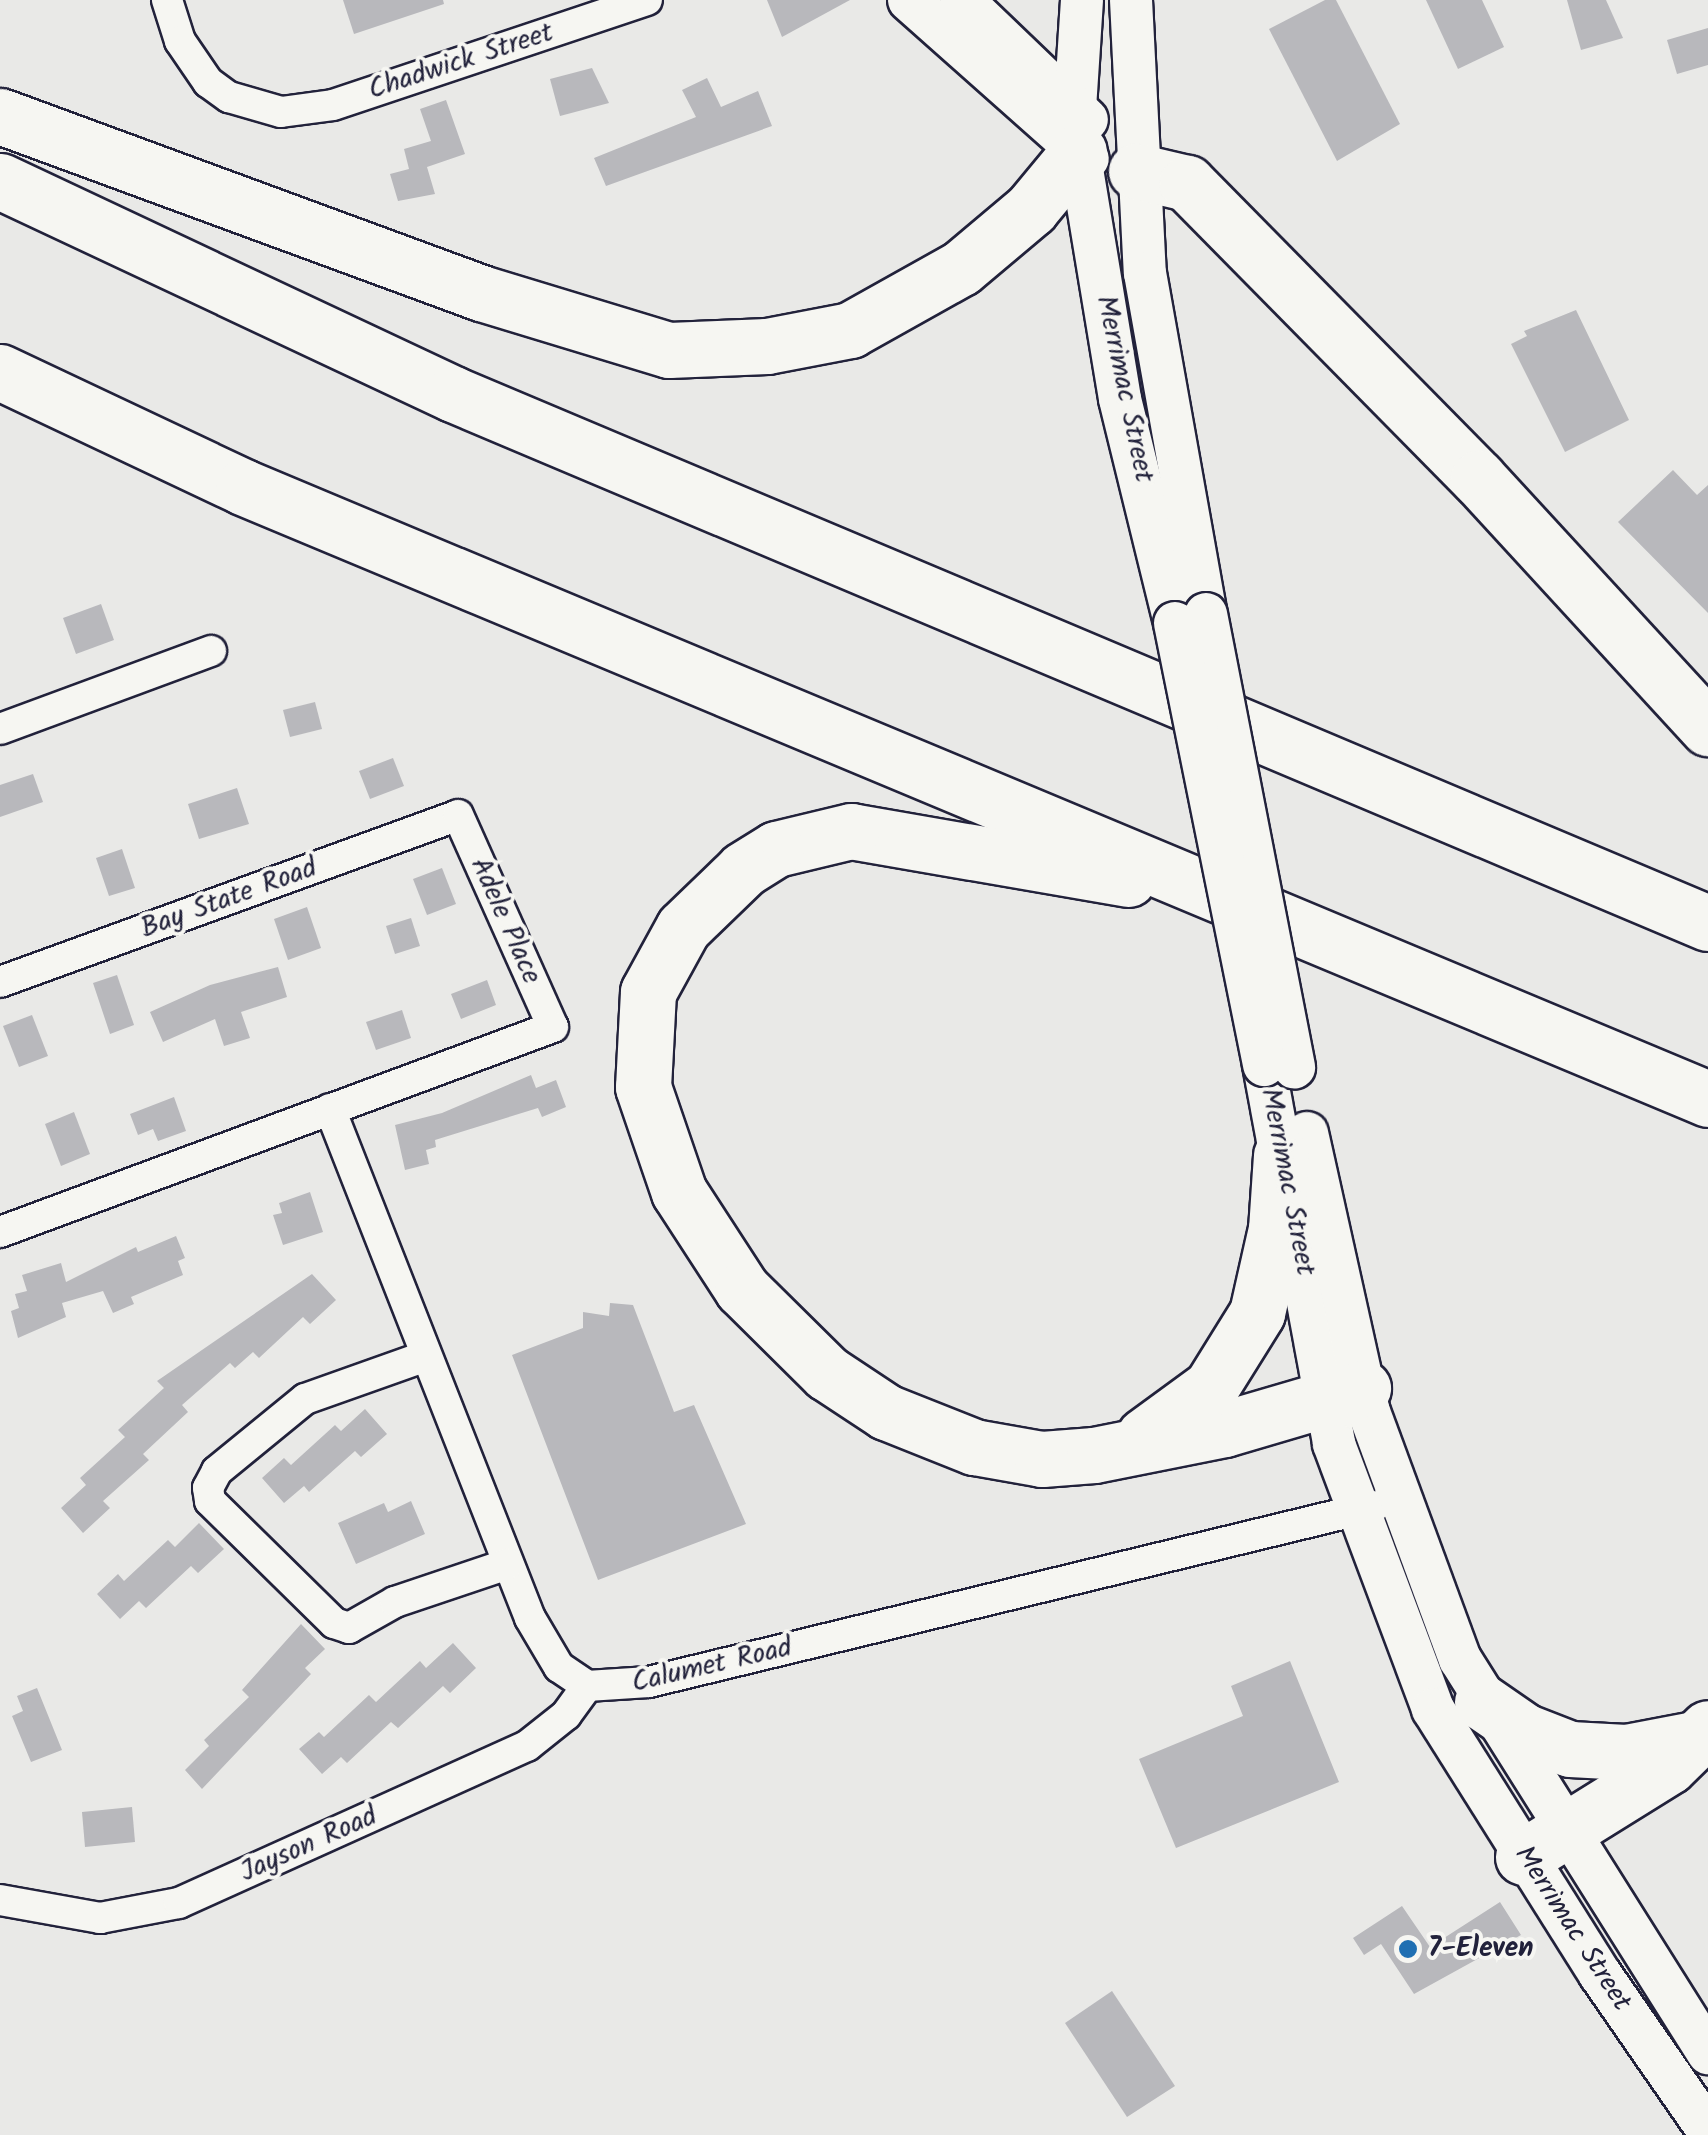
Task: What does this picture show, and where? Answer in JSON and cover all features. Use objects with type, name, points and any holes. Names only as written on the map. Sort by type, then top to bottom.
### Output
[{"type":"highway","points":[[0,116],[481,292],[669,350],[767,346],[850,330],[961,268],[1031,209],[1077,129]]},
{"type":"highway","points":[[0,180],[453,394],[1708,923]]},
{"type":"highway","points":[[1138,189],[1187,183],[1478,478],[1708,728]]},
{"type":"highway","points":[[0,372],[243,487],[1708,1099]]},
{"type":"highway","points":[[1208,892],[888,832],[819,835],[776,849],[713,896],[683,928],[648,992],[643,1087],[660,1149],[702,1235],[782,1333],[886,1412],[942,1438],[1042,1460],[1224,1429],[1343,1393]]},
{"type":"highway","points":[[1626,1067],[1708,1126]]},
{"type":"highway","points":[[1128,1445],[1188,1409],[1236,1355],[1258,1313],[1269,1267],[1282,1155]]},
{"type":"highway","points":[[1482,1702],[1524,1731],[1570,1749],[1626,1752],[1700,1734]]},
{"type":"highway","points":[[1544,1844],[1668,1766],[1700,1734]]},
{"type":"main road","points":[[909,0],[1077,129]]},
{"type":"main road","points":[[962,0],[1077,129],[1138,189]]},
{"type":"main road","name":"Merrimac Street","points":[[1082,0],[1077,129],[1120,399],[1190,618]]},
{"type":"main road","name":"Merrimac Street","points":[[1132,0],[1138,189],[1190,618],[1343,1393],[1356,1511],[1433,1708],[1708,2053]]},
{"type":"main road","name":"Merrimac Street","points":[[1279,1067],[1282,1155],[1343,1393],[1398,1500],[1544,1844],[1708,2130]]},
{"type":"street","name":"Chadwick Street","points":[[167,0],[191,62],[230,97],[282,112],[332,105],[646,0]]},
{"type":"street","points":[[0,729],[211,651]]},
{"type":"street","name":"Bay State Road","points":[[0,982],[458,815]]},
{"type":"street","name":"Adele Place","points":[[330,1110],[552,1027],[458,815]]},
{"type":"street","points":[[0,1232],[330,1110],[508,1564],[552,1657],[587,1686]]},
{"type":"street","points":[[426,1356],[304,1399],[216,1471],[208,1488],[210,1501],[309,1601],[348,1628],[395,1602],[508,1564]]},
{"type":"street","name":"Calumet Road","points":[[587,1686],[650,1682],[1398,1500]]},
{"type":"street","name":"Jayson Road","points":[[0,1900],[100,1918],[180,1902],[526,1746],[566,1715],[587,1686]]},
{"type":"building","points":[[343,0],[443,0],[444,4],[354,34]]},
{"type":"building","points":[[767,0],[850,0],[782,37]]},
{"type":"building","points":[[1325,0],[1336,0],[1400,124],[1337,161],[1269,29]]},
{"type":"building","points":[[1426,0],[1482,0],[1504,47],[1458,69]]},
{"type":"building","points":[[1567,0],[1606,0],[1623,38],[1581,50]]},
{"type":"building","points":[[1708,28],[1708,65],[1677,74],[1667,40]]},
{"type":"building","points":[[592,68],[609,103],[560,116],[550,79]]},
{"type":"building","points":[[707,78],[721,107],[758,91],[772,126],[606,186],[594,158],[696,117],[682,90]]},
{"type":"building","points":[[446,100],[465,154],[427,167],[435,194],[398,201],[390,174],[409,169],[404,149],[431,141],[420,109]]},
{"type":"building","points":[[1576,310],[1629,420],[1565,452],[1511,344],[1527,336],[1524,331]]},
{"type":"building","points":[[1673,470],[1697,495],[1708,485],[1708,613],[1618,522]]},
{"type":"building","points":[[101,604],[114,640],[76,654],[63,618]]},
{"type":"building","points":[[315,702],[322,729],[290,737],[283,710]]},
{"type":"building","points":[[393,758],[404,786],[370,799],[359,771]]},
{"type":"building","points":[[33,774],[43,802],[0,817],[0,785]]},
{"type":"building","points":[[237,788],[249,824],[199,839],[188,804]]},
{"type":"building","points":[[122,849],[135,888],[109,896],[96,858]]},
{"type":"building","points":[[442,868],[456,904],[427,915],[413,879]]},
{"type":"building","points":[[307,907],[321,948],[288,960],[274,919]]},
{"type":"building","points":[[411,918],[420,946],[395,954],[386,926]]},
{"type":"building","points":[[278,967],[287,997],[241,1012],[250,1038],[224,1046],[215,1019],[163,1042],[150,1012],[210,985]]},
{"type":"building","points":[[117,975],[134,1025],[110,1034],[93,983]]},
{"type":"building","points":[[487,980],[496,1005],[461,1019],[451,994]]},
{"type":"building","points":[[402,1010],[411,1038],[376,1050],[366,1022]]},
{"type":"building","points":[[32,1015],[48,1056],[19,1067],[3,1026]]},
{"type":"building","points":[[531,1075],[536,1088],[556,1080],[566,1107],[542,1117],[538,1108],[435,1140],[436,1147],[426,1150],[429,1164],[405,1170],[395,1125],[442,1113]]},
{"type":"building","points":[[174,1097],[186,1131],[158,1141],[153,1129],[138,1135],[130,1114]]},
{"type":"building","points":[[74,1112],[90,1154],[61,1166],[45,1124]]},
{"type":"building","points":[[310,1192],[323,1232],[283,1245],[273,1215],[282,1213],[279,1203]]},
{"type":"building","points":[[176,1236],[185,1258],[178,1261],[183,1275],[131,1297],[134,1304],[113,1313],[103,1291],[62,1303],[66,1317],[18,1338],[11,1311],[19,1308],[15,1294],[27,1291],[22,1275],[61,1263],[66,1282],[136,1247],[138,1252]]},
{"type":"building","points":[[312,1274],[336,1300],[310,1324],[303,1317],[259,1358],[253,1352],[235,1368],[230,1363],[182,1405],[188,1412],[143,1454],[149,1460],[103,1501],[110,1508],[83,1533],[61,1508],[86,1485],[80,1478],[125,1437],[118,1430],[164,1388],[157,1381]]},
{"type":"building","points":[[610,1303],[633,1305],[674,1412],[694,1405],[746,1524],[598,1580],[512,1355],[583,1328],[583,1312],[609,1316]]},
{"type":"building","points":[[365,1409],[387,1434],[361,1457],[355,1451],[309,1492],[304,1486],[284,1503],[262,1478],[284,1458],[291,1465],[335,1425],[341,1431]]},
{"type":"building","points":[[411,1501],[425,1534],[356,1564],[338,1523],[384,1503],[388,1512]]},
{"type":"building","points":[[199,1523],[224,1549],[198,1573],[191,1566],[146,1608],[139,1601],[120,1619],[97,1594],[118,1574],[124,1581],[168,1540],[175,1547]]},
{"type":"building","points":[[301,1624],[325,1649],[305,1668],[311,1674],[202,1789],[185,1770],[209,1746],[204,1740],[249,1697],[242,1690]]},
{"type":"building","points":[[453,1643],[476,1668],[450,1693],[443,1686],[398,1728],[391,1722],[347,1763],[341,1757],[322,1774],[299,1749],[319,1732],[324,1737],[369,1695],[376,1702],[420,1661],[426,1668]]},
{"type":"building","points":[[1290,1661],[1339,1782],[1176,1848],[1139,1759],[1243,1716],[1231,1686]]},
{"type":"building","points":[[37,1688],[62,1750],[31,1762],[12,1716],[23,1711],[17,1696]]},
{"type":"building","points":[[132,1807],[135,1842],[85,1847],[82,1812]]},
{"type":"building","points":[[1500,1902],[1521,1935],[1414,1994],[1381,1944],[1364,1955],[1353,1938],[1402,1906],[1430,1947]]},
{"type":"building","points":[[1112,1991],[1175,2086],[1127,2117],[1065,2023]]},
{"type":"place","name":"7-Eleven","points":[[1408,1949]]}]
